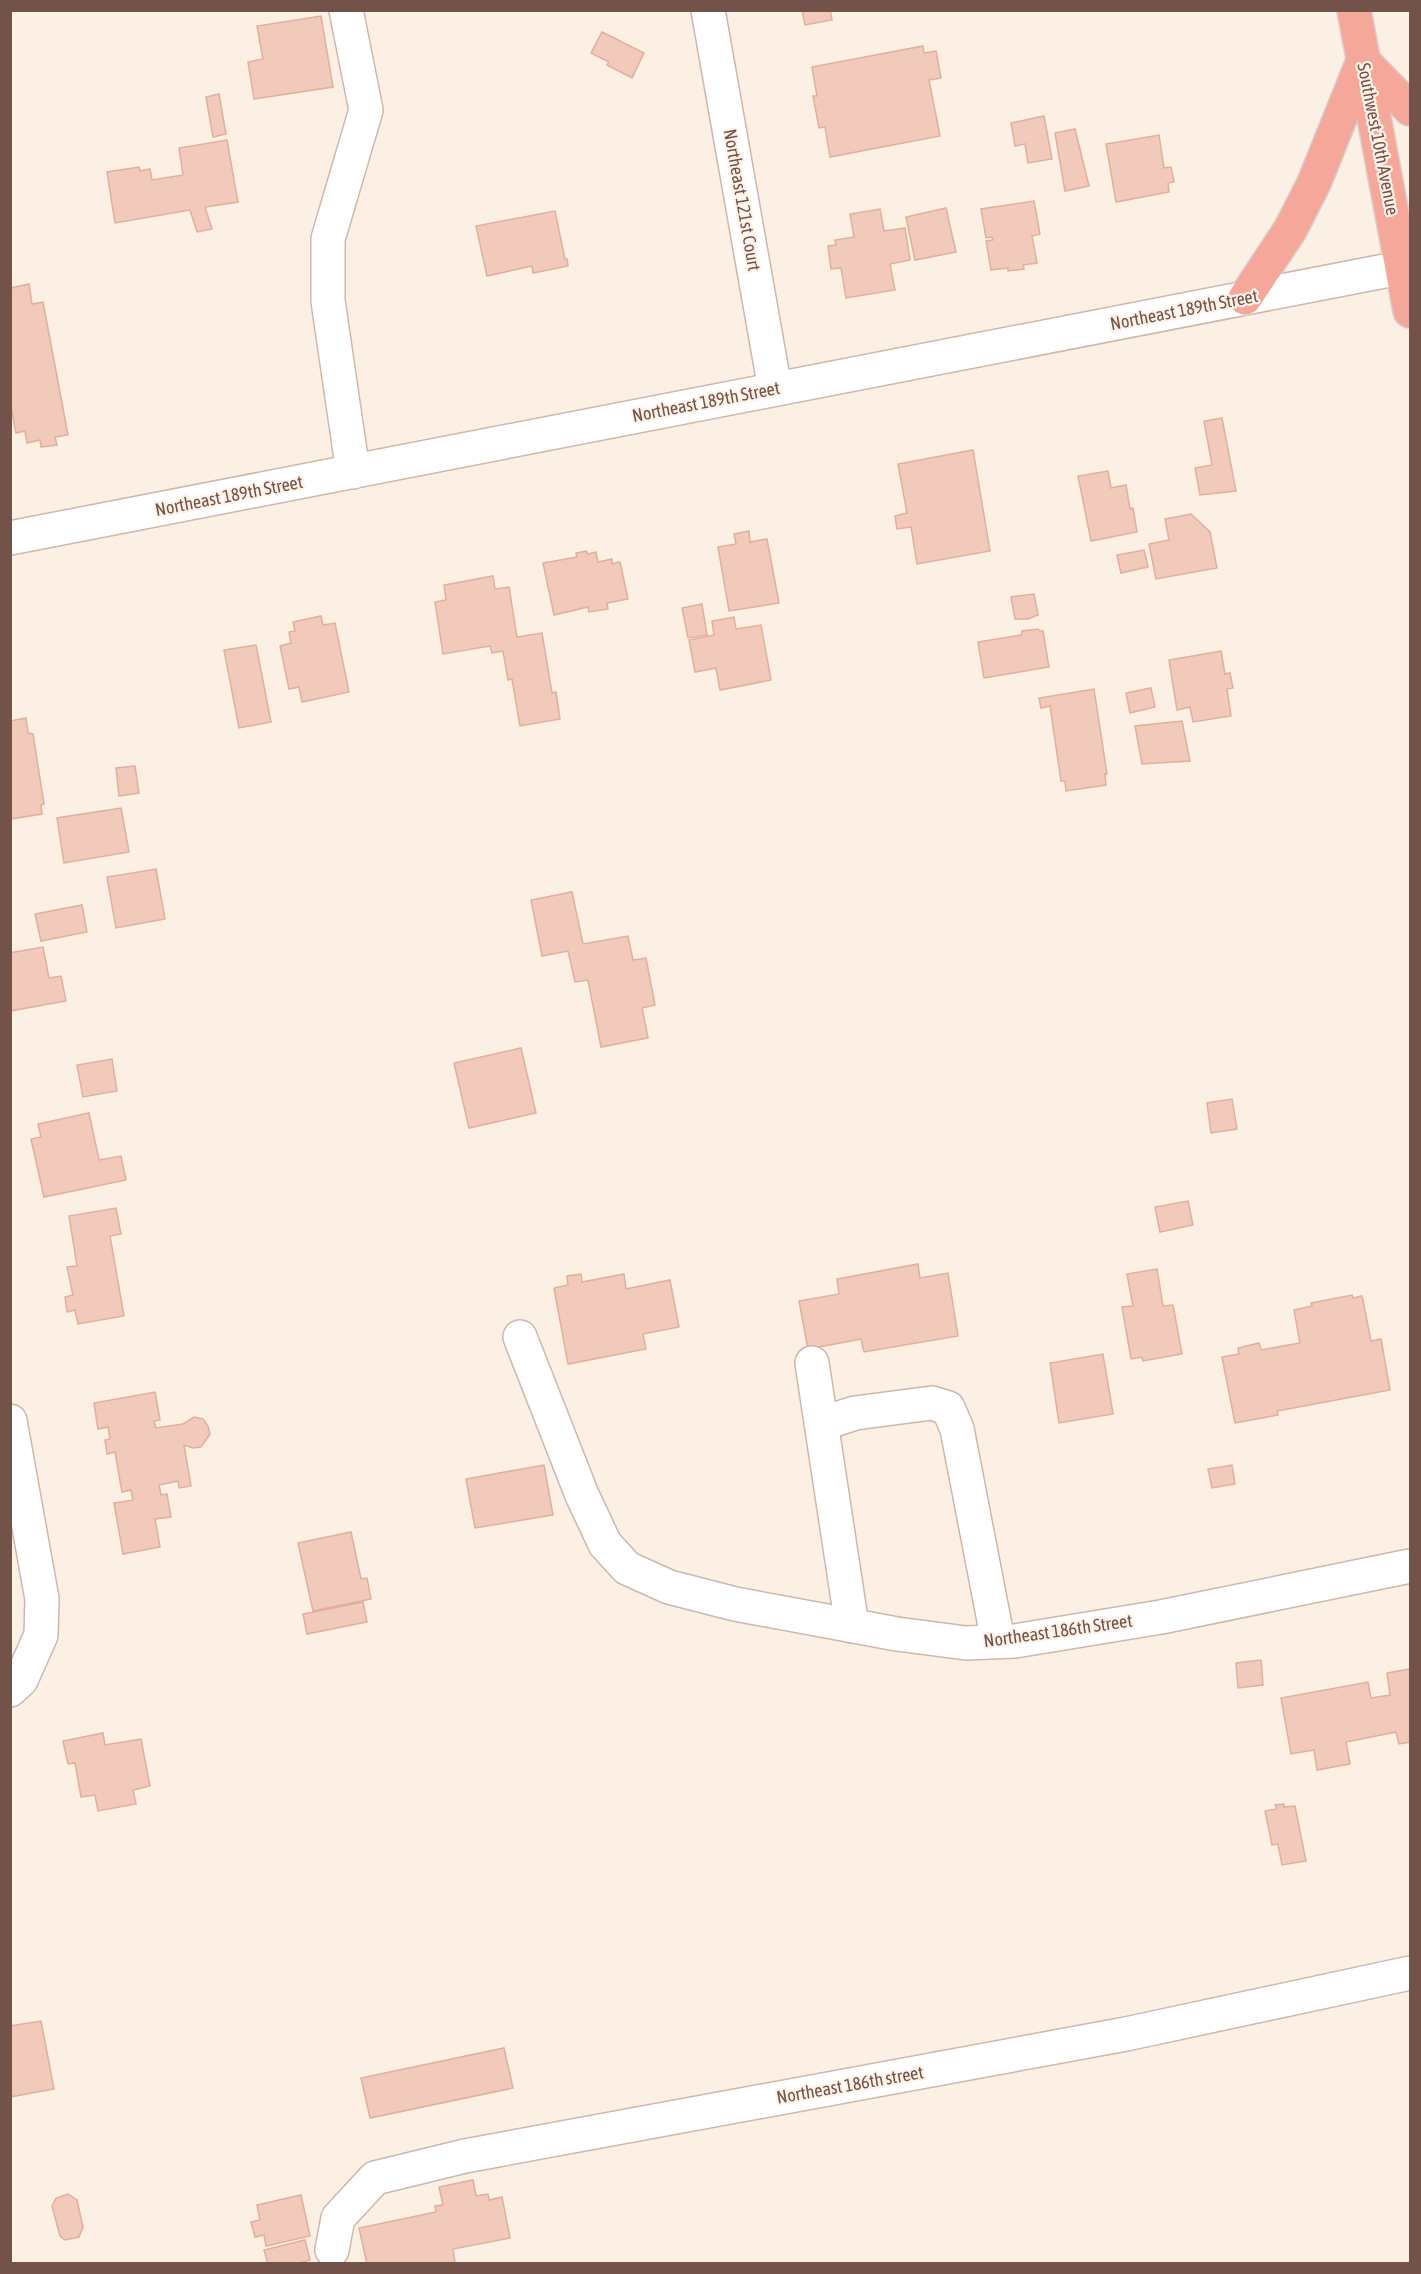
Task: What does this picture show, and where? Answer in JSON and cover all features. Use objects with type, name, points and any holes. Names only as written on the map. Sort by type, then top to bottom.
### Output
[{"type":"highway","name":"Southwest 10th Avenue","points":[[1354,10],[1406,267],[1410,311]]},
{"type":"highway","points":[[1245,298],[1290,230],[1314,183],[1363,61],[1410,109]]},
{"type":"street","points":[[346,10],[366,110],[328,239],[328,301],[353,472]]},
{"type":"street","name":"Northeast 121st Court","points":[[708,10],[775,389]]},
{"type":"street","name":"Northeast 189th Street","points":[[10,538],[1406,267]]},
{"type":"street","name":"Northeast 186th Street","points":[[520,1337],[582,1495],[605,1544],[627,1568],[669,1587],[735,1604],[897,1634],[966,1643],[1015,1641],[1161,1617],[1410,1566]]},
{"type":"street","points":[[812,1363],[852,1626]]},
{"type":"street","points":[[821,1424],[855,1413],[932,1403],[948,1408],[957,1429],[998,1641]]},
{"type":"street","points":[[10,1420],[42,1599],[41,1635],[32,1660],[21,1680],[10,1690]]},
{"type":"street","name":"Northeast 186th street","points":[[332,2250],[338,2218],[375,2178],[414,2167],[1126,2034],[1410,1973]]},
{"type":"building","points":[[802,10],[830,10],[832,20],[805,25]]},
{"type":"building","points":[[321,16],[333,87],[254,99],[248,62],[263,59],[257,26]]},
{"type":"building","points":[[602,32],[644,53],[632,78],[607,65],[609,62],[591,53]]},
{"type":"building","points":[[923,46],[924,53],[936,51],[941,78],[929,80],[940,136],[830,157],[825,127],[819,128],[813,96],[817,96],[812,67]]},
{"type":"building","points":[[219,94],[226,134],[213,137],[206,97]]},
{"type":"building","points":[[1044,116],[1052,159],[1028,163],[1025,144],[1015,146],[1011,123]]},
{"type":"building","points":[[1075,129],[1089,186],[1065,191],[1055,133]]},
{"type":"building","points":[[1159,135],[1164,168],[1171,167],[1174,182],[1168,183],[1169,192],[1116,202],[1106,144]]},
{"type":"building","points":[[227,140],[238,202],[205,207],[212,229],[197,232],[190,210],[115,223],[107,172],[139,167],[140,171],[150,169],[152,180],[183,175],[179,148]]},
{"type":"building","points":[[1034,201],[1040,234],[1032,236],[1037,263],[1023,265],[1024,269],[991,270],[986,241],[993,240],[992,237],[986,238],[981,209]]},
{"type":"building","points":[[946,208],[956,252],[915,260],[906,217]]},
{"type":"building","points":[[880,209],[884,231],[905,228],[910,260],[890,264],[895,290],[846,298],[841,268],[831,269],[828,246],[836,245],[835,240],[854,237],[850,214]]},
{"type":"building","points":[[555,211],[568,266],[533,273],[532,266],[487,276],[476,226]]},
{"type":"building","points":[[29,284],[32,304],[43,302],[68,435],[55,437],[57,445],[41,447],[40,440],[27,443],[25,431],[16,433],[10,402],[10,288]]},
{"type":"building","points":[[1222,418],[1236,491],[1200,495],[1195,468],[1212,465],[1204,421]]},
{"type":"building","points":[[973,450],[990,551],[917,564],[911,527],[897,529],[895,516],[907,513],[898,464]]},
{"type":"building","points":[[1108,471],[1111,488],[1126,485],[1137,532],[1091,541],[1078,476]]},
{"type":"building","points":[[1191,514],[1210,532],[1217,568],[1156,579],[1149,544],[1169,540],[1165,519]]},
{"type":"building","points":[[749,531],[750,542],[767,539],[779,603],[729,611],[718,547],[736,544],[734,534]]},
{"type":"building","points":[[1144,550],[1148,567],[1121,573],[1117,555]]},
{"type":"building","points":[[586,551],[588,554],[596,552],[598,562],[612,559],[612,564],[620,562],[628,599],[607,603],[608,609],[589,612],[588,607],[554,615],[543,563],[577,557],[576,553]]},
{"type":"building","points":[[493,576],[495,589],[509,587],[517,637],[542,633],[552,693],[556,692],[560,719],[520,726],[512,679],[508,680],[503,651],[492,653],[490,646],[443,654],[435,602],[446,600],[444,585]]},
{"type":"building","points":[[1034,594],[1038,615],[1028,619],[1015,619],[1011,597]]},
{"type":"building","points":[[702,604],[707,635],[688,638],[682,608]]},
{"type":"building","points":[[321,616],[323,625],[335,623],[349,692],[302,702],[299,687],[289,689],[280,646],[291,643],[289,632],[295,631],[293,622]]},
{"type":"building","points":[[734,617],[736,629],[761,625],[771,680],[720,690],[716,668],[695,672],[689,640],[714,635],[712,621]]},
{"type":"building","points":[[1038,629],[1043,631],[1049,667],[984,678],[978,642],[1021,635],[1022,631]]},
{"type":"building","points":[[256,645],[271,722],[239,728],[224,650]]},
{"type":"building","points":[[1221,651],[1225,674],[1230,673],[1233,688],[1227,689],[1231,716],[1193,722],[1190,707],[1177,710],[1169,660]]},
{"type":"building","points":[[1151,688],[1155,707],[1130,713],[1126,693]]},
{"type":"building","points":[[1094,689],[1107,774],[1105,774],[1106,785],[1066,791],[1065,781],[1061,781],[1050,706],[1041,708],[1039,698]]},
{"type":"building","points":[[26,718],[28,733],[33,734],[44,804],[41,805],[42,814],[10,819],[10,721]]},
{"type":"building","points":[[1182,721],[1190,761],[1142,764],[1135,726]]},
{"type":"building","points":[[135,766],[139,793],[119,796],[116,768]]},
{"type":"building","points":[[121,808],[129,852],[64,863],[57,818]]},
{"type":"building","points":[[156,869],[165,919],[116,928],[107,877]]},
{"type":"building","points":[[572,892],[583,944],[628,936],[633,960],[646,958],[655,1005],[642,1008],[648,1038],[601,1047],[588,980],[575,982],[568,951],[542,956],[531,900]]},
{"type":"building","points":[[82,905],[87,932],[41,941],[35,914]]},
{"type":"building","points":[[43,947],[49,978],[61,976],[66,1001],[10,1011],[10,953]]},
{"type":"building","points":[[521,1048],[536,1113],[469,1128],[454,1063]]},
{"type":"building","points":[[112,1059],[117,1091],[83,1097],[77,1065]]},
{"type":"building","points":[[1232,1099],[1237,1129],[1211,1133],[1207,1103]]},
{"type":"building","points":[[89,1113],[99,1160],[121,1156],[126,1180],[44,1197],[31,1139],[41,1137],[38,1124]]},
{"type":"building","points":[[1188,1201],[1193,1225],[1160,1232],[1155,1207]]},
{"type":"building","points":[[116,1208],[121,1234],[110,1236],[124,1316],[78,1324],[75,1310],[67,1312],[65,1297],[73,1295],[67,1267],[77,1266],[69,1216]]},
{"type":"building","points":[[918,1264],[920,1278],[948,1273],[958,1336],[864,1352],[861,1339],[808,1349],[799,1301],[839,1294],[837,1279]]},
{"type":"building","points":[[1157,1269],[1163,1306],[1173,1305],[1182,1354],[1143,1361],[1142,1357],[1131,1359],[1122,1307],[1133,1306],[1127,1274]]},
{"type":"building","points":[[581,1274],[582,1282],[624,1274],[626,1289],[670,1280],[679,1327],[643,1334],[646,1349],[568,1364],[554,1288],[568,1285],[567,1276]]},
{"type":"building","points":[[1352,1295],[1353,1298],[1362,1296],[1371,1341],[1381,1339],[1390,1390],[1277,1411],[1278,1415],[1235,1423],[1222,1357],[1239,1354],[1238,1348],[1259,1343],[1261,1350],[1300,1343],[1294,1310],[1312,1306],[1311,1303]]},
{"type":"building","points":[[1103,1354],[1113,1414],[1059,1423],[1050,1363]]},
{"type":"building","points":[[155,1392],[160,1420],[154,1421],[156,1428],[183,1424],[194,1417],[203,1419],[210,1434],[201,1447],[193,1448],[184,1445],[191,1486],[179,1488],[178,1481],[159,1485],[161,1495],[167,1494],[171,1517],[155,1519],[160,1547],[123,1554],[114,1503],[133,1500],[131,1490],[122,1492],[115,1452],[107,1454],[105,1440],[110,1439],[108,1427],[98,1429],[94,1403]]},
{"type":"building","points":[[544,1465],[553,1515],[475,1528],[466,1479]]},
{"type":"building","points":[[1232,1465],[1235,1484],[1212,1488],[1208,1469]]},
{"type":"building","points":[[351,1532],[361,1579],[367,1578],[371,1599],[313,1611],[298,1543]]},
{"type":"building","points":[[363,1602],[367,1622],[307,1634],[303,1614]]},
{"type":"building","points":[[1261,1660],[1263,1685],[1238,1688],[1236,1663]]},
{"type":"building","points":[[1410,1669],[1410,1742],[1399,1744],[1396,1732],[1346,1742],[1350,1764],[1317,1770],[1314,1750],[1291,1754],[1281,1698],[1368,1682],[1371,1698],[1390,1695],[1387,1673]]},
{"type":"building","points":[[103,1733],[105,1745],[141,1739],[150,1786],[133,1790],[136,1804],[98,1811],[95,1795],[81,1797],[75,1763],[68,1764],[63,1741]]},
{"type":"building","points":[[1284,1804],[1284,1807],[1295,1806],[1306,1861],[1282,1865],[1278,1844],[1272,1845],[1265,1811],[1277,1809],[1275,1805]]},
{"type":"building","points":[[41,2021],[54,2089],[10,2097],[10,2026]]},
{"type":"building","points":[[504,2048],[513,2088],[370,2118],[361,2078]]},
{"type":"building","points":[[473,2180],[476,2196],[488,2194],[489,2200],[502,2197],[510,2238],[453,2249],[455,2262],[447,2264],[367,2264],[359,2228],[436,2212],[435,2206],[443,2205],[439,2187]]},
{"type":"building","points":[[68,2194],[77,2200],[83,2227],[79,2237],[65,2240],[60,2236],[52,2206],[56,2198]]},
{"type":"building","points":[[301,2195],[310,2236],[266,2246],[264,2235],[255,2237],[251,2222],[260,2220],[257,2205]]},
{"type":"building","points":[[305,2240],[310,2260],[295,2264],[268,2264],[264,2250]]}]
